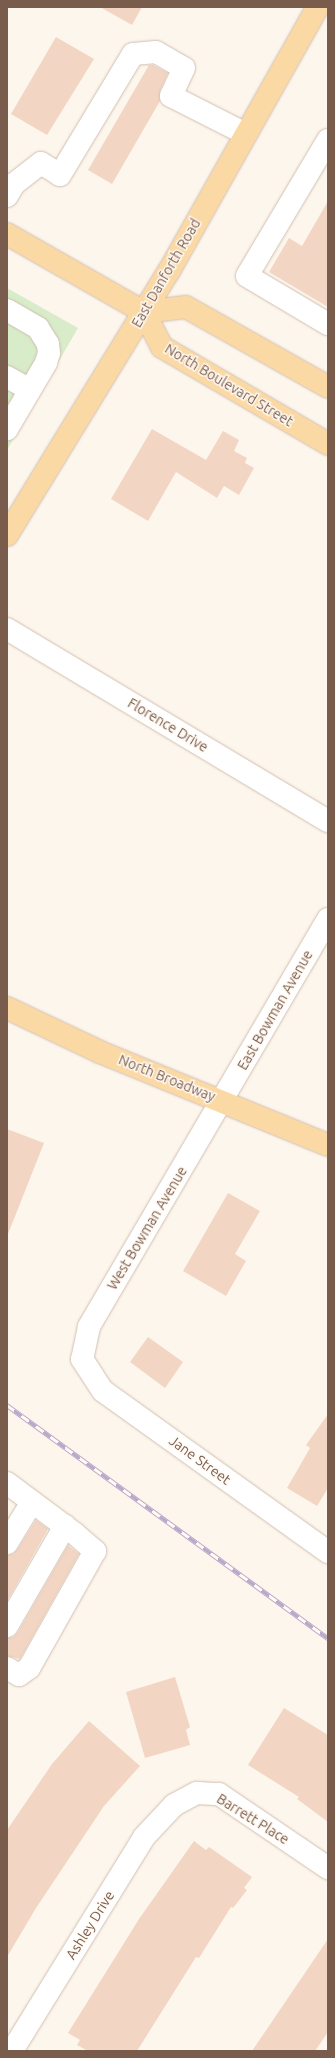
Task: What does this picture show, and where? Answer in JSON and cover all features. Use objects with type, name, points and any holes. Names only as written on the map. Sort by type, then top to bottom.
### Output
[{"type":"main road","name":"East Danforth Road","points":[[7,534],[144,312],[318,7]]},
{"type":"main road","points":[[7,234],[144,312],[186,307],[328,387]]},
{"type":"main road","name":"North Boulevard Street","points":[[144,312],[162,347],[328,444]]},
{"type":"main road","name":"North Broadway","points":[[7,1008],[100,1052],[222,1100],[328,1145]]},
{"type":"street","points":[[7,196],[14,184],[41,163],[60,175],[133,54],[156,52],[184,68],[171,96],[246,134]]},
{"type":"street","points":[[328,140],[247,276],[328,324]]},
{"type":"street","points":[[7,310],[38,328],[48,344],[46,363],[7,428]]},
{"type":"street","points":[[7,376],[30,390]]},
{"type":"street","name":"Florence Drive","points":[[7,629],[328,821]]},
{"type":"street","name":"East Bowman Avenue","points":[[222,1100],[328,919]]},
{"type":"street","name":"West Bowman Avenue","points":[[82,1359],[89,1328],[222,1100]]},
{"type":"street","name":"Jane Street","points":[[82,1359],[104,1391],[328,1552]]},
{"type":"street","points":[[7,1483],[65,1526],[95,1551],[29,1668],[19,1675],[7,1668]]},
{"type":"street","points":[[7,1543],[32,1502]]},
{"type":"street","points":[[7,1626],[65,1526]]},
{"type":"street","name":"Barrett Place","points":[[174,1805],[197,1793],[219,1794],[328,1868]]},
{"type":"street","name":"Ashley Drive","points":[[12,2051],[144,1837],[174,1805]]},
{"type":"green space","points":[[7,288],[78,328],[7,450]]},
{"type":"building","points":[[100,7],[142,7],[132,25]]},
{"type":"building","points":[[56,37],[94,59],[47,135],[11,114]]},
{"type":"building","points":[[149,65],[153,65],[168,73],[160,91],[160,101],[112,184],[88,170]]},
{"type":"building","points":[[328,201],[328,307],[269,272],[289,238],[302,246]]},
{"type":"building","points":[[152,429],[206,460],[223,431],[239,440],[234,451],[247,458],[245,463],[254,468],[239,495],[224,486],[217,498],[176,472],[148,521],[111,499]]},
{"type":"building","points":[[7,1129],[44,1143],[8,1234],[7,1234]]},
{"type":"building","points":[[228,1193],[260,1211],[235,1254],[246,1261],[226,1296],[183,1271]]},
{"type":"building","points":[[148,1337],[183,1362],[165,1388],[130,1362]]},
{"type":"building","points":[[328,1414],[328,1488],[317,1506],[287,1488],[310,1448],[306,1445]]},
{"type":"building","points":[[36,1520],[48,1529],[7,1601],[7,1555],[13,1554],[17,1550]]},
{"type":"building","points":[[68,1545],[79,1554],[20,1659],[7,1656],[7,1638],[13,1637],[18,1632]]},
{"type":"building","points":[[175,1677],[190,1727],[186,1730],[190,1745],[145,1758],[126,1692]]},
{"type":"building","points":[[284,1708],[328,1735],[328,1822],[297,1799],[299,1797],[248,1765]]},
{"type":"building","points":[[89,1721],[140,1766],[104,1806],[36,1908],[7,1957],[7,1830],[52,1764]]},
{"type":"building","points":[[194,1841],[206,1850],[209,1847],[252,1877],[244,1888],[247,1890],[233,1908],[231,1907],[199,1958],[196,1957],[137,2051],[88,2051],[77,2045],[80,2040],[68,2033],[139,1919]]},
{"type":"building","points":[[328,1939],[328,2032],[315,2051],[252,2051]]},
{"type":"railway","points":[[7,1405],[328,1638]]}]
